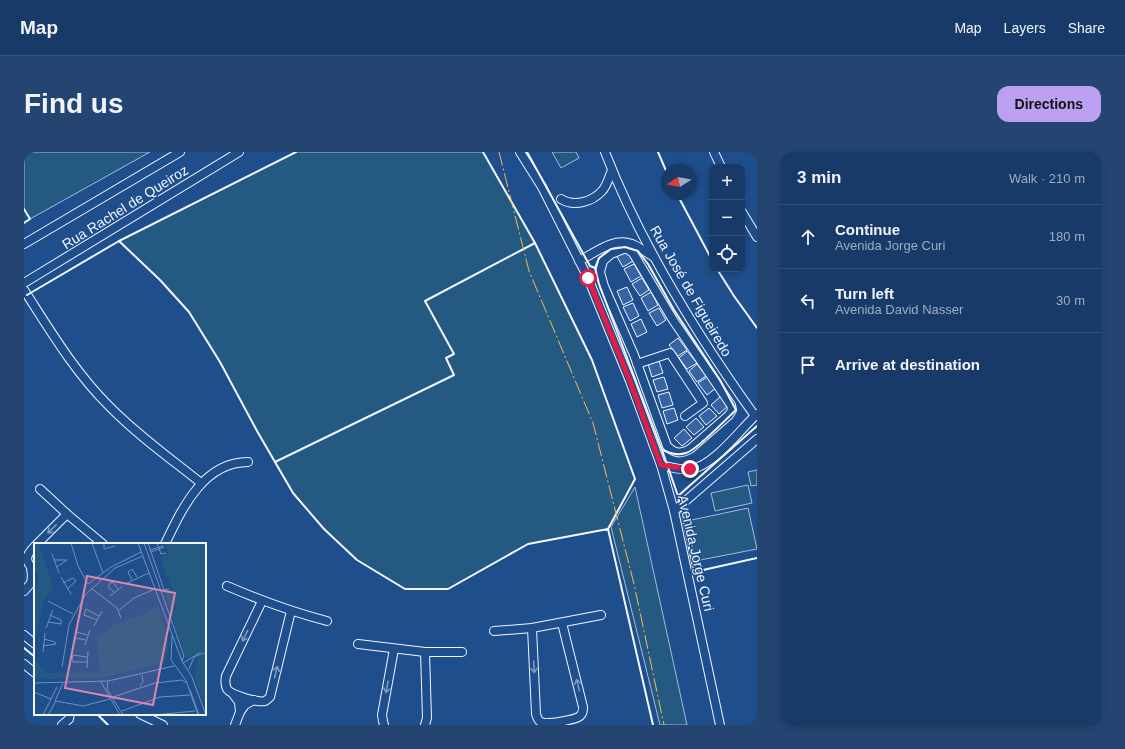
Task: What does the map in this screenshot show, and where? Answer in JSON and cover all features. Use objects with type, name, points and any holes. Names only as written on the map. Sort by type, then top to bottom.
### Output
[{"type":"street","points":[[24,244],[180,152]]},
{"type":"street","name":"Rua Rachel de Queiroz","points":[[24,283],[239,152]]},
{"type":"street","name":"Avenida Jorge Curi","points":[[520,152],[542,187],[588,278],[622,361],[661,465],[674,510],[720,725]]},
{"type":"street","name":"Rua José de Figueiredo","points":[[605,152],[654,258],[726,376],[756,415]]},
{"type":"street","points":[[714,152],[720,164]]},
{"type":"street","points":[[561,199],[568,203],[579,203],[591,199],[602,190],[612,170]]},
{"type":"street","points":[[745,217],[757,237]]},
{"type":"street","points":[[579,261],[612,243],[622,242],[631,244],[654,258]]},
{"type":"street","points":[[626,248],[633,253],[673,320],[731,405],[732,410],[729,415],[690,449],[680,453],[672,451],[667,446],[662,436],[637,364],[604,286],[600,272],[603,261],[611,254],[626,248]]},
{"type":"street","points":[[24,290],[68,358],[104,401],[151,444],[201,483]]},
{"type":"street","points":[[637,364],[670,353],[703,403],[685,416]]},
{"type":"street","points":[[622,361],[634,355]]},
{"type":"street","points":[[661,465],[690,469],[700,467],[715,456],[756,415]]},
{"type":"street","points":[[674,510],[757,439]]},
{"type":"street","points":[[166,543],[182,510],[201,483],[225,466],[240,462],[248,462]]},
{"type":"street","points":[[40,489],[102,543]]},
{"type":"street","points":[[38,543],[67,514]]},
{"type":"street","points":[[89,543],[93,536]]},
{"type":"street","points":[[24,592],[33,582],[33,569],[27,563],[27,556],[34,547]]},
{"type":"street","points":[[227,586],[262,601],[327,621]]},
{"type":"street","points":[[240,712],[239,702],[227,688],[225,681],[262,601]]},
{"type":"street","points":[[233,694],[254,700],[264,701],[270,697],[291,611]]},
{"type":"street","points":[[494,631],[532,628],[601,615]]},
{"type":"street","points":[[532,628],[536,714],[541,722],[552,724],[568,722],[581,715],[583,707],[562,623]]},
{"type":"street","points":[[24,635],[34,643]]},
{"type":"street","points":[[358,644],[425,652],[462,652]]},
{"type":"street","points":[[384,725],[382,715],[394,649]]},
{"type":"street","points":[[425,652],[427,718],[425,725]]},
{"type":"street","points":[[24,664],[34,672]]},
{"type":"street","points":[[235,725],[240,712],[245,705],[254,700]]},
{"type":"street","points":[[62,725],[70,715]]},
{"type":"street","points":[[142,715],[163,725]]},
{"type":"shaded area","points":[[24,152],[150,152],[30,219],[24,209]]},
{"type":"shaded area","points":[[296,152],[483,152],[535,243],[592,360],[635,479],[608,529],[528,544],[448,589],[405,589],[357,560],[324,529],[293,493],[257,431],[220,362],[189,312],[160,280],[119,241]]},
{"type":"shaded area","points":[[552,152],[576,152],[579,158],[561,168]]},
{"type":"shaded area","points":[[757,470],[757,485],[751,486],[748,472]]},
{"type":"shaded area","points":[[748,485],[752,503],[715,511],[711,493]]},
{"type":"shaded area","points":[[635,487],[687,725],[660,725],[611,527]]},
{"type":"shaded area","points":[[748,508],[757,549],[695,561],[687,521]]},
{"type":"building","points":[[626,249],[633,261],[623,267],[616,255]]},
{"type":"building","points":[[634,264],[641,276],[631,282],[624,269]]},
{"type":"building","points":[[642,278],[649,290],[640,296],[632,284]]},
{"type":"building","points":[[627,287],[633,300],[623,305],[617,291]]},
{"type":"building","points":[[651,292],[658,305],[648,311],[641,298]]},
{"type":"building","points":[[633,303],[639,316],[630,321],[623,307]]},
{"type":"building","points":[[659,308],[666,320],[657,326],[649,313]]},
{"type":"building","points":[[641,319],[647,332],[637,337],[631,324]]},
{"type":"building","points":[[678,338],[687,350],[678,356],[669,345]]},
{"type":"building","points":[[687,351],[697,363],[687,369],[679,358]]},
{"type":"building","points":[[659,361],[663,373],[652,377],[648,364]]},
{"type":"building","points":[[697,364],[706,376],[697,382],[689,371]]},
{"type":"building","points":[[664,377],[668,389],[657,392],[653,380]]},
{"type":"building","points":[[707,377],[716,388],[707,395],[698,383]]},
{"type":"building","points":[[669,392],[673,405],[662,408],[658,395]]},
{"type":"building","points":[[721,396],[729,405],[719,414],[711,405]]},
{"type":"building","points":[[674,408],[678,420],[667,424],[663,411]]},
{"type":"building","points":[[709,408],[717,416],[706,425],[699,416]]},
{"type":"building","points":[[696,418],[704,427],[694,435],[686,427]]},
{"type":"building","points":[[684,429],[692,438],[682,446],[674,438]]},
{"type":"wall","points":[[276,462],[257,431],[220,362],[189,312],[160,280],[119,241],[296,152]]},
{"type":"wall","points":[[483,152],[534,243]]},
{"type":"wall","points":[[527,152],[590,266],[596,267]]},
{"type":"wall","points":[[658,152],[663,164]]},
{"type":"wall","points":[[680,200],[709,254]]},
{"type":"wall","points":[[24,209],[30,219],[24,223]]},
{"type":"wall","points":[[27,295],[119,241],[120,242]]},
{"type":"wall","points":[[535,243],[592,360],[635,479],[608,529],[528,544],[448,589],[405,589],[357,560],[324,529],[293,493],[275,462],[454,375],[446,358],[454,354],[425,301],[535,243]]},
{"type":"wall","points":[[625,247],[638,251],[648,264],[674,310],[720,380],[736,410],[697,447],[683,454],[671,453],[662,450],[599,284],[595,268],[599,258],[611,249],[625,247]]},
{"type":"wall","points":[[719,272],[757,328]]},
{"type":"wall","points":[[757,426],[678,496],[694,572],[757,558]]},
{"type":"wall","points":[[662,450],[678,496],[679,495]]},
{"type":"wall","points":[[606,530],[608,529],[653,725]]},
{"type":"wall","points":[[24,648],[34,656]]},
{"type":"wall","points":[[98,715],[108,725]]},
{"type":"power","points":[[499,152],[529,271],[593,423],[634,584],[664,725]]},
{"type":"route","points":[[588,278],[630,381],[661,465],[690,469]]}]
